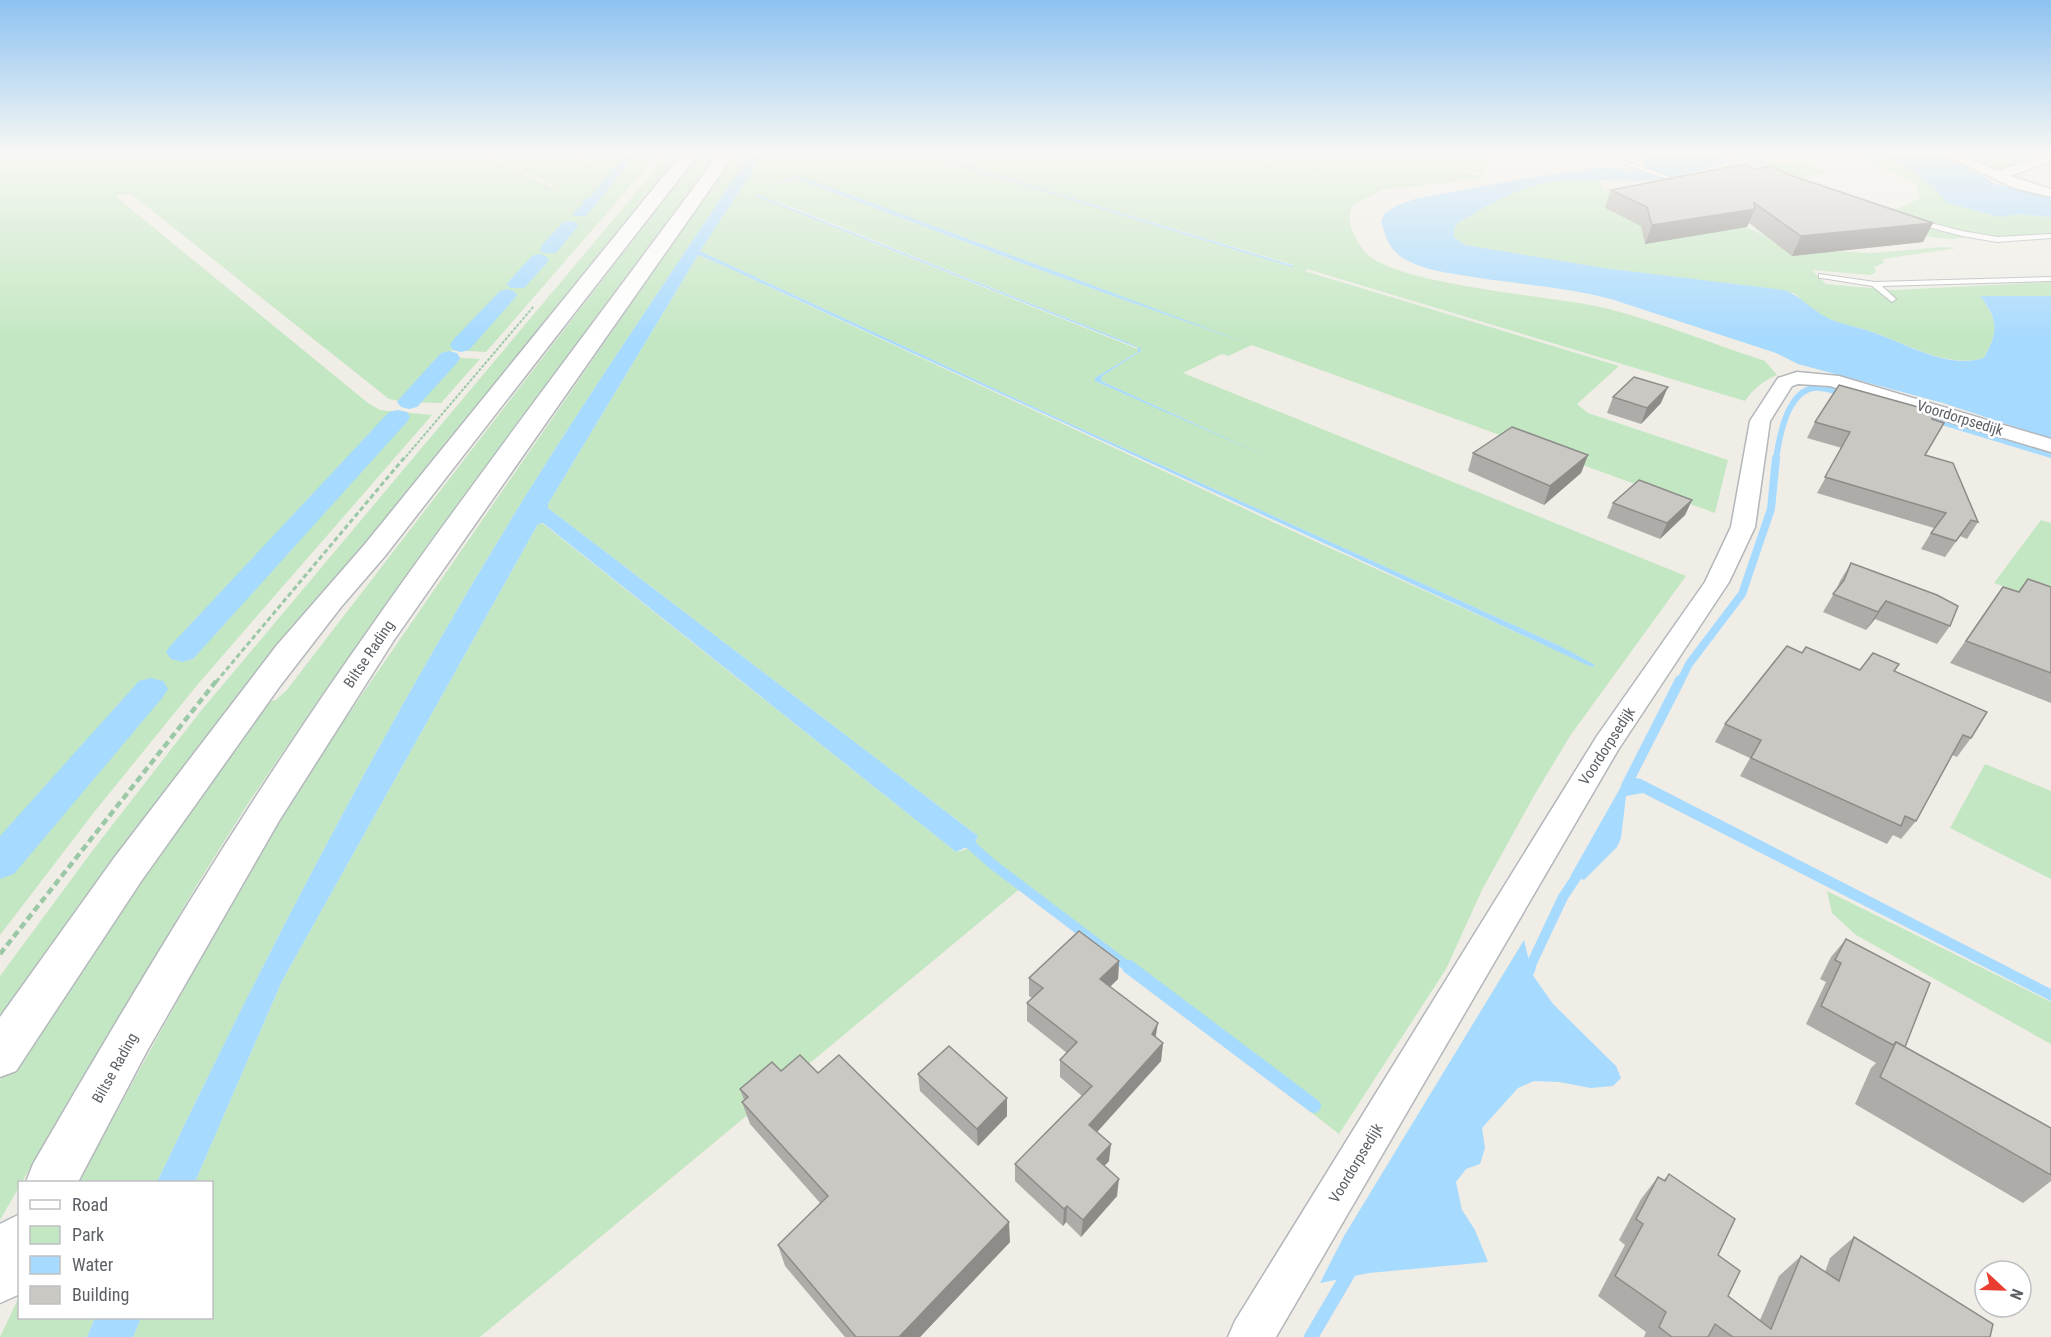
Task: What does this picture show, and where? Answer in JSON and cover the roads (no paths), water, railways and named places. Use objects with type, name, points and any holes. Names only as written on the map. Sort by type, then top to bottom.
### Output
[{"type":"main road","points":[[0,1056],[85,930],[268,679],[334,594],[382,541],[642,214]]},
{"type":"main road","name":"Biltse Rading","points":[[52,1181],[131,1037],[266,811],[368,655],[683,214]]},
{"type":"main road","points":[[0,1276],[18,1244]]},
{"type":"street","name":"Voordorpsedijk","points":[[1251,1337],[1607,743],[1717,582],[1743,527],[1760,421],[1785,382],[1797,378],[1832,380],[2051,446]]},
{"type":"lane","points":[[1910,220],[1964,235],[1994,239],[2016,240],[2051,236]]},
{"type":"lane","points":[[1822,276],[1875,284],[2051,279]]},
{"type":"lane","points":[[1875,284],[1892,299]]},
{"type":"water","points":[[710,214],[724,214],[700,251],[1053,416],[1560,646],[1595,665],[1593,667],[1587,665],[698,255],[548,504],[548,508],[978,836],[975,843],[956,852],[543,523],[538,524],[282,981],[195,1181],[157,1181],[288,917],[381,743],[531,487]]},
{"type":"water","points":[[802,214],[807,214],[1141,349],[1141,351],[1102,376],[1101,381],[1268,457],[1095,381],[1095,378],[1138,352],[1138,348]]},
{"type":"water","points":[[892,214],[902,214],[1252,345],[1040,270]]},
{"type":"water","points":[[1119,214],[1295,266],[1292,267]]},
{"type":"water","points":[[1384,214],[1472,214],[1454,228],[1454,237],[1465,245],[1604,268],[1784,290],[1831,319],[1940,358],[1955,360],[1970,361],[1984,358],[1992,341],[1993,319],[1980,296],[2051,296],[2051,439],[1943,403],[1798,364],[1776,353],[1611,299],[1574,291],[1453,274],[1421,266],[1400,256],[1393,249],[1381,221]]},
{"type":"water","points":[[1990,214],[2016,214],[2000,217]]},
{"type":"water","points":[[2022,214],[2051,214],[2051,217]]},
{"type":"water","points":[[1627,776],[1641,779],[2051,989],[2051,1001],[1643,793],[1626,796],[1621,838],[1617,847],[1584,880],[1571,875]]},
{"type":"water","points":[[1524,940],[1532,974],[1553,1004],[1616,1066],[1621,1078],[1613,1086],[1591,1088],[1559,1082],[1534,1081],[1518,1088],[1482,1128],[1485,1148],[1480,1164],[1466,1169],[1456,1182],[1462,1210],[1475,1230],[1488,1262],[1369,1273],[1320,1283],[1344,1236]]},
{"type":"water","points":[[95,1319],[141,1319],[133,1337],[87,1337]]},
{"type":"waterway","points":[[549,249],[569,226]]},
{"type":"waterway","points":[[517,284],[539,260]]},
{"type":"waterway","points":[[461,345],[507,295]]},
{"type":"waterway","points":[[409,402],[449,358]]},
{"type":"waterway","points":[[1776,460],[1782,428],[1797,398],[1813,388],[1825,388],[1846,394]]},
{"type":"waterway","points":[[1922,416],[2051,455]]},
{"type":"waterway","points":[[182,652],[398,417]]},
{"type":"waterway","points":[[1680,682],[1689,664],[1742,594],[1771,509],[1776,458]]},
{"type":"waterway","points":[[1626,786],[1680,680]]},
{"type":"waterway","points":[[0,863],[151,689]]},
{"type":"waterway","points":[[963,838],[991,863],[1131,969]]},
{"type":"waterway","points":[[1529,969],[1563,897],[1583,867]]},
{"type":"waterway","points":[[1129,967],[1314,1106]]},
{"type":"waterway","points":[[1525,976],[1529,967]]},
{"type":"waterway","points":[[1311,1337],[1351,1269]]}]
